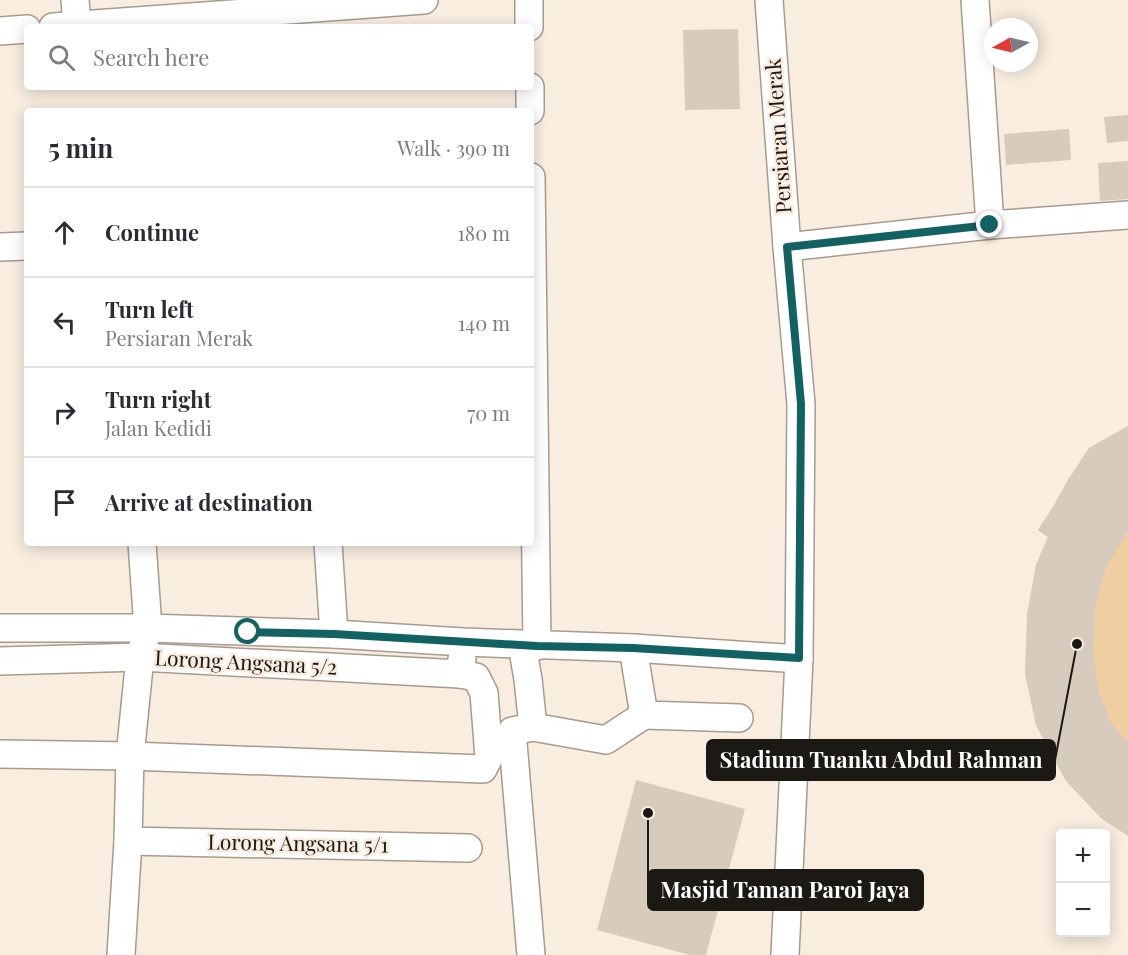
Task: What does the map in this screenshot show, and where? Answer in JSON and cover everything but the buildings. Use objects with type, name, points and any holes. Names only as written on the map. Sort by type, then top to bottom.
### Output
[{"type":"street","points":[[68,17],[269,5],[424,0]]},
{"type":"street","points":[[529,0],[529,24]]},
{"type":"street","name":"Persiaran Merak","points":[[769,0],[801,404],[799,658],[786,955]]},
{"type":"street","points":[[975,0],[990,225]]},
{"type":"street","points":[[0,31],[24,29]]},
{"type":"street","points":[[530,90],[530,108]]},
{"type":"street","points":[[787,247],[990,225],[1128,215]]},
{"type":"street","points":[[0,247],[24,246]]},
{"type":"street","points":[[121,955],[128,841],[130,756],[140,657],[148,628],[142,546]]},
{"type":"street","points":[[328,546],[334,634]]},
{"type":"street","points":[[530,546],[528,679],[533,727]]},
{"type":"street","points":[[0,628],[148,628],[334,634],[799,658]]},
{"type":"street","points":[[0,754],[130,756],[483,769],[489,757],[484,693],[476,677],[460,674],[463,642]]},
{"type":"street","points":[[633,648],[644,715]]},
{"type":"street","name":"Lorong Angsana 5/2","points":[[0,661],[140,657],[460,674]]},
{"type":"street","points":[[531,955],[512,731],[533,727],[606,740],[644,715],[739,718]]},
{"type":"street","name":"Lorong Angsana 5/1","points":[[128,841],[468,848]]},
{"type":"shaded area","points":[[1128,426],[1128,836],[1101,818],[1066,781],[1036,725],[1025,673],[1036,565],[1048,537],[1038,530],[1089,448]]},
{"type":"place","name":"Stadium Tuanku Abdul Rahman","points":[[1077,644]]},
{"type":"place","name":"Masjid Taman Paroi Jaya","points":[[648,813]]},
{"type":"route","points":[[248,632],[334,634],[537,646],[633,648],[799,658],[801,404],[787,247],[990,225]]}]
